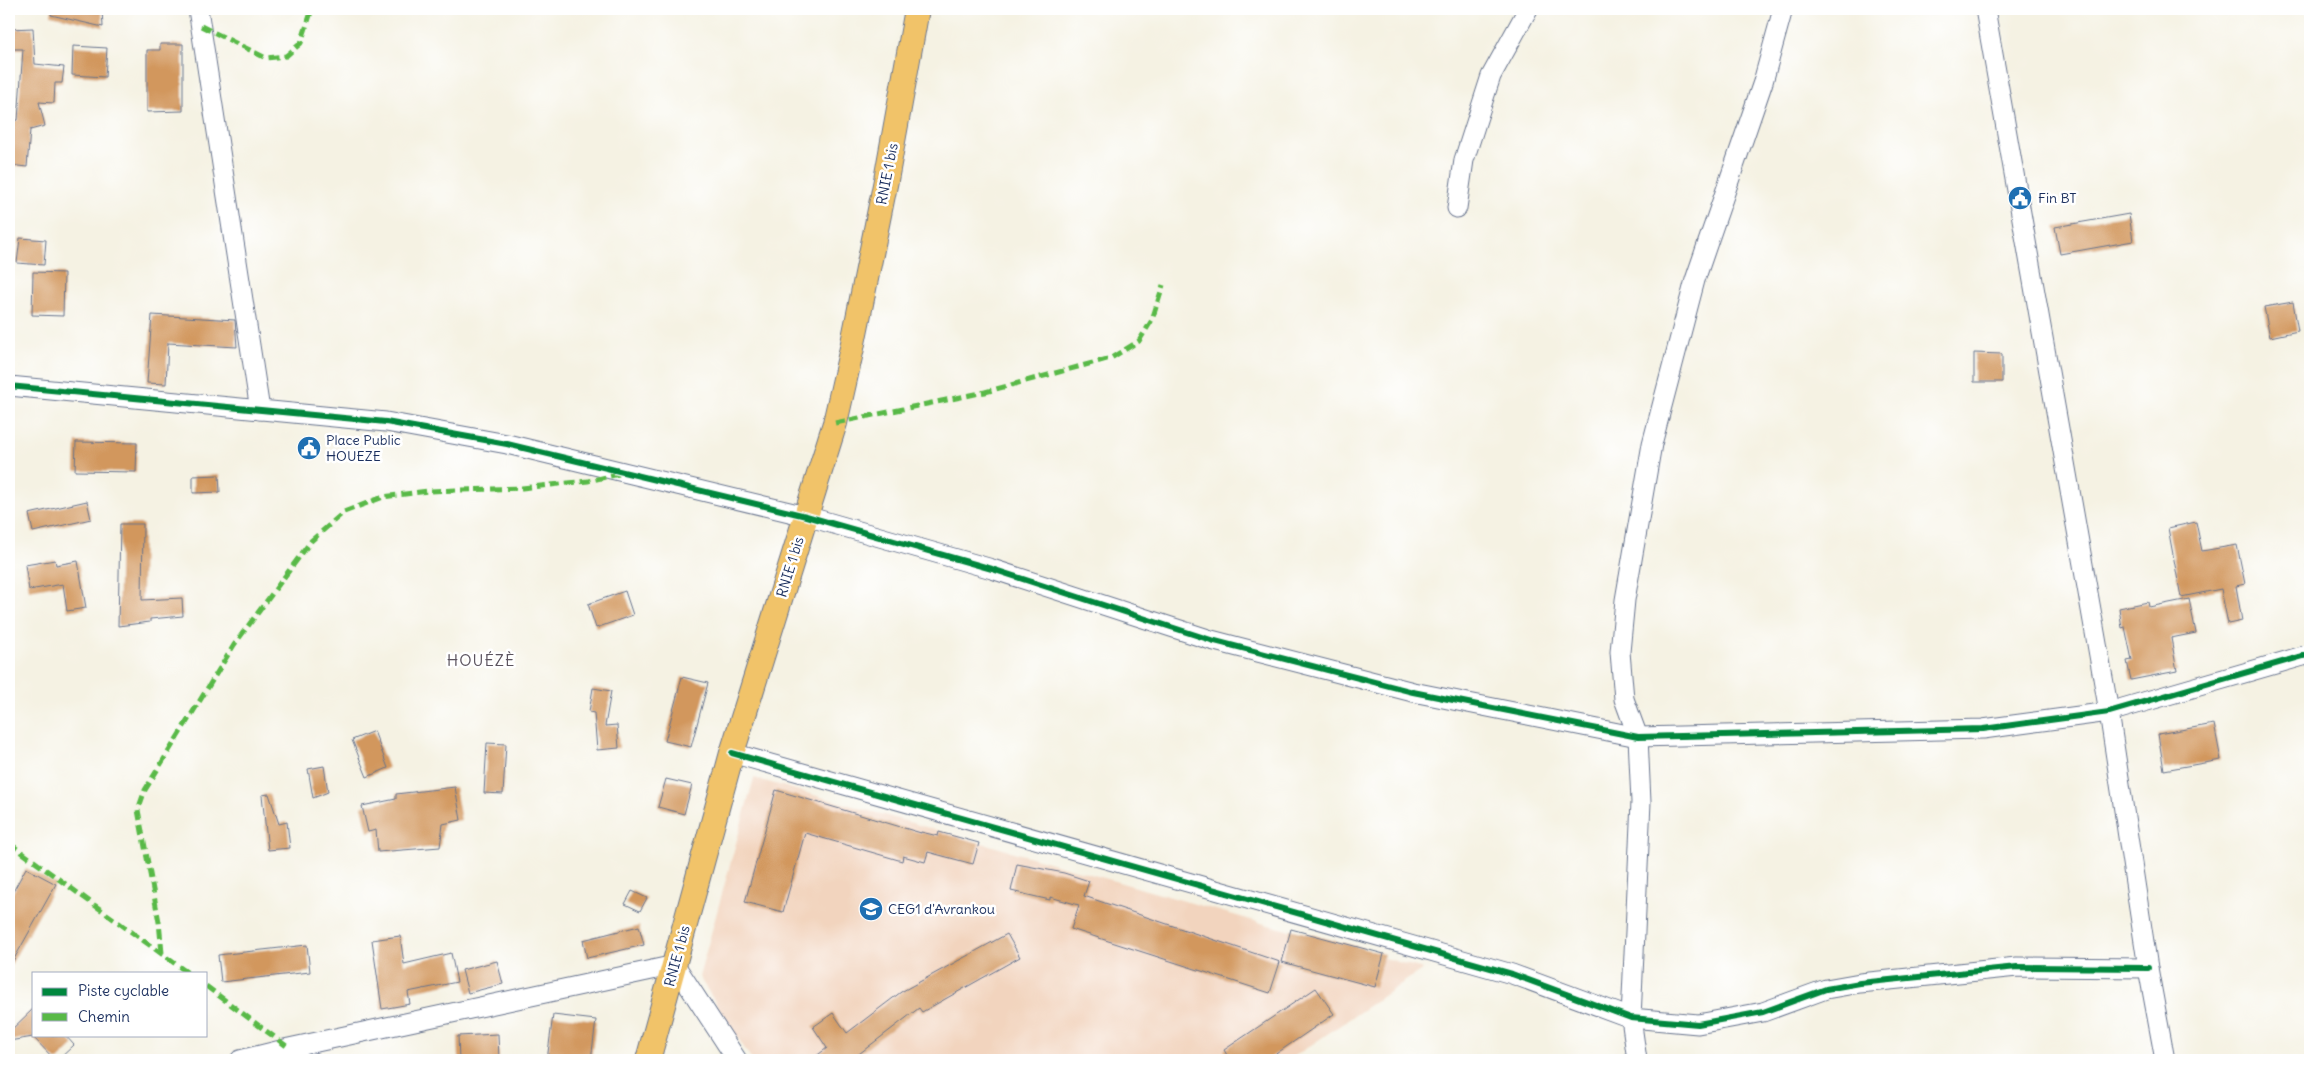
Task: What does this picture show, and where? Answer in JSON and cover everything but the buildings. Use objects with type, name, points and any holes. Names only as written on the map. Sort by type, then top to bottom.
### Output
[{"type":"main road","name":"RNIE 1 bis","points":[[648,1060],[732,752],[835,423],[886,180],[917,9]]},
{"type":"street","points":[[198,9],[260,410]]},
{"type":"street","points":[[1457,208],[1464,160],[1491,76],[1528,9]]},
{"type":"street","points":[[1637,1060],[1631,1018],[1641,802],[1638,737],[1624,699],[1620,652],[1625,600],[1652,444],[1694,280],[1763,82],[1783,9]]},
{"type":"street","points":[[1985,9],[2109,712],[2148,968],[2165,1060]]},
{"type":"street","points":[[9,386],[386,422],[507,444],[806,516],[992,569],[1211,640],[1413,692],[1638,737],[1982,729],[2109,712],[2310,654]]},
{"type":"street","points":[[732,752],[1512,974],[1631,1018],[1698,1024],[1762,1012],[1826,989],[1860,982],[2017,967],[2148,968]]},
{"type":"street","points":[[240,1060],[675,964],[737,1060]]},
{"type":"shaded area","points":[[754,778],[1423,969],[1289,1060],[752,1060],[699,977]]},
{"type":"marked path","points":[[201,26],[266,58],[286,56],[301,43],[312,9]]},
{"type":"marked path","points":[[835,423],[985,392],[1111,358],[1139,341],[1152,320],[1163,285]]},
{"type":"marked path","points":[[162,953],[159,922],[138,810],[145,790],[234,645],[311,541],[344,512],[383,497],[428,491],[522,488],[588,481],[619,474]]},
{"type":"marked path","points":[[9,843],[187,972]]},
{"type":"marked path","points":[[208,987],[289,1048]]},
{"type":"cycle path","points":[[9,386],[386,422],[507,444],[806,516],[992,569],[1211,640],[1413,692],[1638,737],[1983,729],[2109,712],[2310,654]]},
{"type":"cycle path","points":[[732,753],[1512,974],[1631,1018],[1698,1024],[1763,1012],[1826,989],[1860,983],[2017,967],[2148,968]]},
{"type":"place","name":"Fin BT","points":[[2020,198]]},
{"type":"place","name":"Place Public HOUEZE","points":[[309,448]]},
{"type":"place","name":"CEG1 d'Avrankou","points":[[871,909]]},
{"type":"district","name":"HOUÉZÈ","points":[[481,660]]}]
